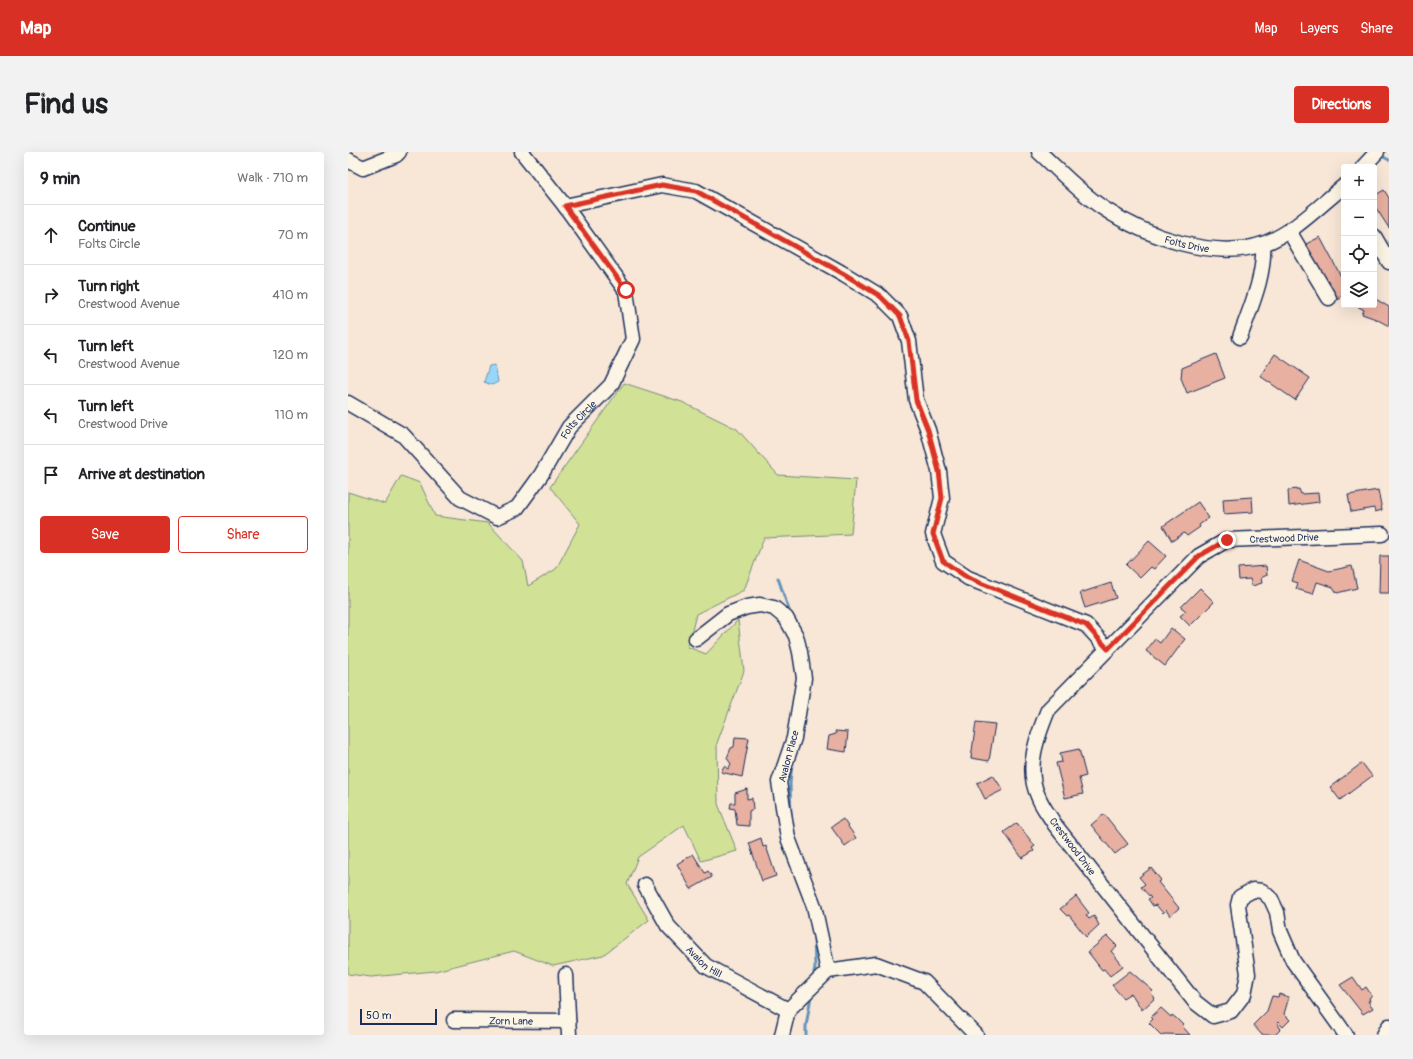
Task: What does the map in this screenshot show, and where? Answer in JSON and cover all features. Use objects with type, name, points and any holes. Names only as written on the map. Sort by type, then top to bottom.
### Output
[{"type":"street","points":[[348,160],[362,168],[396,156],[399,152]]},
{"type":"street","name":"Folts Circle","points":[[348,403],[403,435],[460,498],[497,517],[517,508],[541,475],[569,428],[611,386],[633,339],[626,290],[565,206],[522,152]]},
{"type":"street","name":"Folts Drive","points":[[1039,152],[1074,185],[1102,208],[1140,228],[1160,236],[1214,250],[1236,250],[1263,244],[1289,231],[1341,188]]},
{"type":"street","points":[[1366,164],[1377,152]]},
{"type":"street","points":[[1384,152],[1389,152]]},
{"type":"street","points":[[565,206],[662,185],[696,191],[844,274],[880,296],[900,316],[909,341],[916,400],[928,430],[939,471],[942,498],[933,534],[943,561],[968,578],[1086,625],[1108,649]]},
{"type":"street","points":[[1289,231],[1329,298]]},
{"type":"street","points":[[1377,241],[1389,262]]},
{"type":"street","points":[[1240,337],[1259,284],[1264,257],[1263,244]]},
{"type":"street","name":"Crestwood Drive","points":[[1346,1035],[1293,961],[1280,931],[1277,912],[1272,899],[1262,891],[1253,890],[1245,893],[1240,896],[1238,905],[1248,974],[1244,994],[1231,1011],[1213,1016],[1195,1002],[1056,826],[1037,796],[1031,772],[1036,740],[1048,710],[1199,556],[1227,540],[1382,534]]},
{"type":"street","name":"Avalon Place","points":[[696,640],[728,614],[747,607],[760,605],[774,608],[786,618],[796,636],[804,678],[794,738],[779,782],[788,838],[814,906],[828,971]]},
{"type":"street","name":"Avalon Hill","points":[[645,885],[668,926],[706,966],[788,1010]]},
{"type":"street","points":[[782,1035],[788,1010],[828,971],[876,964],[924,982],[976,1035]]},
{"type":"street","points":[[566,975],[568,1035]]},
{"type":"street","name":"Zorn Lane","points":[[454,1020],[568,1021]]},
{"type":"street","points":[[1384,1035],[1389,1026]]},
{"type":"green space","points":[[624,383],[682,402],[737,429],[778,475],[856,480],[851,534],[764,538],[744,590],[696,614],[688,647],[706,654],[738,620],[744,671],[717,743],[718,804],[737,851],[701,861],[684,825],[638,857],[627,884],[649,920],[603,955],[553,966],[514,951],[435,971],[371,977],[348,974],[348,492],[385,504],[401,476],[420,483],[435,516],[488,523],[523,561],[528,586],[556,569],[580,524],[550,487]]},
{"type":"water","points":[[495,365],[498,382],[492,385],[484,382],[489,366]]},
{"type":"building","points":[[1384,190],[1389,198],[1389,228],[1377,210],[1377,194]]},
{"type":"building","points":[[1320,237],[1341,276],[1341,296],[1338,297],[1340,299],[1337,300],[1306,244]]},
{"type":"building","points":[[1377,300],[1389,307],[1389,326],[1362,314],[1364,310],[1360,308],[1377,308]]},
{"type":"building","points":[[1216,354],[1225,378],[1187,393],[1181,378],[1182,368]]},
{"type":"building","points":[[1275,354],[1310,378],[1295,400],[1260,376]]},
{"type":"building","points":[[1299,489],[1301,494],[1318,493],[1319,502],[1289,506],[1288,490]]},
{"type":"building","points":[[1378,490],[1382,510],[1375,512],[1374,508],[1351,512],[1348,495]]},
{"type":"building","points":[[1252,497],[1253,512],[1224,514],[1223,499]]},
{"type":"building","points":[[1198,502],[1209,518],[1199,525],[1200,527],[1187,536],[1184,533],[1172,541],[1163,526]]},
{"type":"building","points":[[1149,541],[1166,556],[1154,569],[1151,567],[1140,578],[1126,565]]},
{"type":"building","points":[[1380,556],[1389,556],[1389,593],[1379,593]]},
{"type":"building","points":[[1299,560],[1329,571],[1352,566],[1357,588],[1337,593],[1333,587],[1317,582],[1313,594],[1296,589],[1298,583],[1292,581]]},
{"type":"building","points":[[1266,566],[1267,575],[1261,578],[1262,583],[1252,586],[1250,579],[1239,580],[1238,568]]},
{"type":"building","points":[[1111,583],[1116,598],[1085,608],[1080,593]]},
{"type":"building","points":[[1200,588],[1214,602],[1190,626],[1180,616],[1186,611],[1181,607]]},
{"type":"building","points":[[1171,628],[1185,639],[1165,666],[1146,651],[1155,639],[1160,643]]},
{"type":"building","points":[[976,722],[995,724],[989,761],[971,758]]},
{"type":"building","points":[[835,731],[848,732],[846,752],[827,749],[829,736],[836,734]]},
{"type":"building","points":[[735,737],[749,738],[742,777],[721,772],[724,766],[728,769],[731,764],[727,758],[731,748],[734,747]]},
{"type":"building","points":[[1079,749],[1086,776],[1079,778],[1083,794],[1065,798],[1056,763],[1062,762],[1060,753]]},
{"type":"building","points":[[1362,763],[1372,776],[1340,800],[1330,787]]},
{"type":"building","points":[[993,775],[1003,790],[985,799],[977,783]]},
{"type":"building","points":[[747,789],[747,799],[752,798],[753,809],[749,811],[749,826],[737,825],[735,809],[730,808],[731,803],[735,803],[735,793]]},
{"type":"building","points":[[1104,814],[1128,844],[1115,854],[1091,825]]},
{"type":"building","points":[[843,819],[856,838],[845,846],[831,827]]},
{"type":"building","points":[[1017,823],[1035,846],[1032,848],[1034,851],[1022,858],[1004,832]]},
{"type":"building","points":[[761,838],[763,847],[766,846],[776,876],[762,881],[749,843]]},
{"type":"building","points":[[693,854],[705,873],[708,871],[712,877],[691,889],[677,864]]},
{"type":"building","points":[[1151,868],[1161,880],[1158,882],[1179,908],[1170,916],[1166,910],[1163,913],[1156,905],[1153,906],[1148,899],[1151,898],[1141,887],[1145,884],[1139,877]]},
{"type":"building","points":[[1076,896],[1089,913],[1086,915],[1089,919],[1094,916],[1099,925],[1086,937],[1069,915],[1067,916],[1060,909]]},
{"type":"building","points":[[1107,936],[1117,946],[1111,951],[1123,966],[1110,976],[1104,969],[1102,970],[1088,952]]},
{"type":"building","points":[[1130,971],[1153,991],[1151,993],[1155,998],[1142,1010],[1131,993],[1123,998],[1112,985]]},
{"type":"building","points":[[1353,977],[1362,990],[1366,987],[1372,996],[1369,998],[1370,1001],[1368,1001],[1373,1008],[1363,1014],[1340,985]]},
{"type":"building","points":[[1279,994],[1289,997],[1284,1014],[1290,1020],[1283,1027],[1278,1022],[1277,1023],[1281,1029],[1275,1035],[1262,1035],[1253,1025],[1267,1011],[1272,996],[1278,997]]},
{"type":"building","points":[[1161,1008],[1171,1017],[1172,1015],[1176,1018],[1190,1035],[1161,1035],[1149,1023],[1153,1019],[1151,1017]]},
{"type":"waterway","points":[[1380,155],[1389,160]]},
{"type":"waterway","points":[[778,578],[791,616]]},
{"type":"waterway","points":[[791,818],[790,783],[792,763]]},
{"type":"waterway","points":[[813,978],[815,968],[814,936]]},
{"type":"waterway","points":[[806,1035],[811,996]]},
{"type":"route","points":[[626,290],[565,206],[662,185],[696,191],[844,274],[880,296],[900,316],[909,341],[910,364],[916,400],[928,430],[939,471],[942,498],[933,534],[943,561],[968,578],[1086,625],[1108,649],[1199,556],[1227,540]]}]
